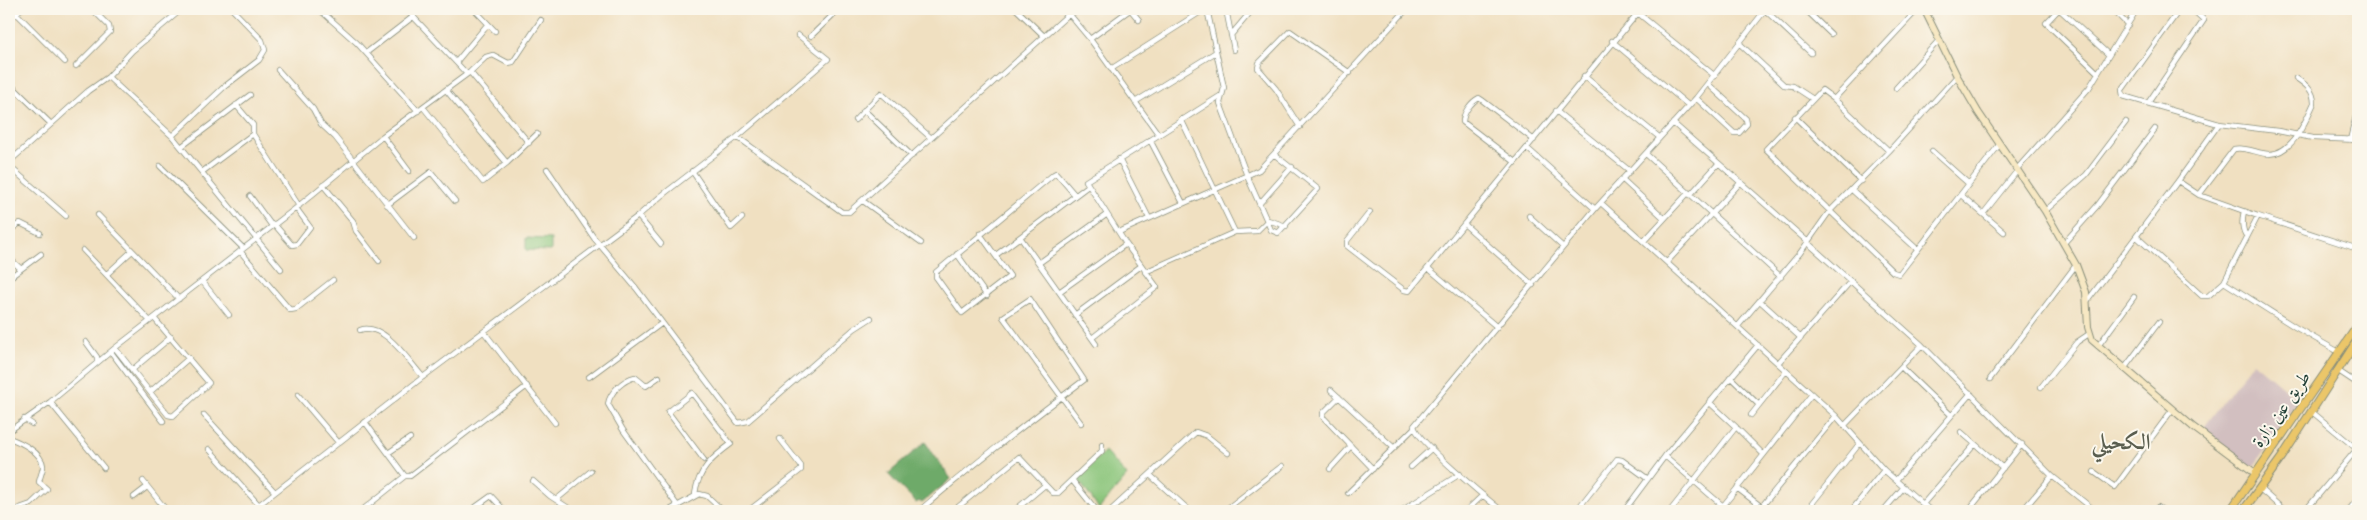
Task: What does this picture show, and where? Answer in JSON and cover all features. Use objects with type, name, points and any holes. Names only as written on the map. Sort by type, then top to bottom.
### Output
[{"type":"main road","name":"طريق عين زارة","points":[[2230,511],[2358,325]]},
{"type":"main road","name":"طريق عين زارة","points":[[2244,510],[2282,456],[2358,339]]},
{"type":"main road","points":[[2272,449],[2282,456]]},
{"type":"main road","points":[[2235,503],[2244,510]]},
{"type":"street","points":[[9,19],[21,9]]},
{"type":"street","points":[[76,66],[110,32],[109,26],[92,9]]},
{"type":"street","points":[[66,216],[9,164],[50,123],[88,90],[108,77],[132,51],[182,9]]},
{"type":"street","points":[[172,136],[224,87],[259,60],[265,50],[262,40],[232,9]]},
{"type":"street","points":[[407,9],[469,73],[529,143]]},
{"type":"street","points":[[474,9],[495,31]]},
{"type":"street","points":[[811,36],[839,9]]},
{"type":"street","points":[[1016,9],[1044,36]]},
{"type":"street","points":[[1065,9],[1090,40],[1159,135]]},
{"type":"street","points":[[736,138],[743,141],[842,212],[848,212],[863,201],[930,137],[1044,36],[1078,9]]},
{"type":"street","points":[[1090,40],[1130,9],[1139,20]]},
{"type":"street","points":[[1111,69],[1206,9],[1224,88],[1220,96],[1220,103],[1247,176],[1271,230],[1278,232],[1286,226],[1318,191],[1317,187],[1275,155]]},
{"type":"street","points":[[1226,9],[1234,50]]},
{"type":"street","points":[[1231,35],[1253,9]]},
{"type":"street","points":[[1119,232],[1214,188],[1260,170],[1407,9]]},
{"type":"street","points":[[1348,493],[1414,428],[1595,209],[1715,76],[1766,9],[1811,53]]},
{"type":"street","points":[[1805,9],[1831,34]]},
{"type":"street","points":[[1834,99],[1918,9]]},
{"type":"street","points":[[1924,9],[1957,76],[1999,145],[2045,211],[2076,265],[2088,300],[2089,334],[2098,346],[2172,410],[2255,473]]},
{"type":"street","points":[[2098,73],[2046,23],[2059,9],[2109,55]]},
{"type":"street","points":[[2112,9],[2128,25]]},
{"type":"street","points":[[1984,214],[2016,171],[2082,96],[2137,9]]},
{"type":"street","points":[[2180,9],[2122,90],[2123,96],[2219,124],[2313,138],[2358,140]]},
{"type":"street","points":[[2148,103],[2204,20],[2192,9]]},
{"type":"street","points":[[320,10],[366,53],[418,111]]},
{"type":"street","points":[[1370,212],[1347,240],[1347,246],[1407,292],[1534,140],[1612,42],[1640,11],[1715,76]]},
{"type":"street","points":[[16,13],[65,62]]},
{"type":"street","points":[[366,53],[414,16]]},
{"type":"street","points":[[9,431],[50,402],[97,362],[297,207],[383,136],[491,55],[508,63],[513,62],[541,20]]},
{"type":"street","points":[[457,61],[487,25]]},
{"type":"street","points":[[1300,127],[1276,89],[1258,68],[1259,63],[1290,31],[1350,72]]},
{"type":"street","points":[[251,511],[274,491],[423,377],[638,216],[692,170],[736,138],[828,59],[826,55],[798,35]]},
{"type":"street","points":[[1896,88],[1939,40]]},
{"type":"street","points":[[1612,42],[1688,105]]},
{"type":"street","points":[[1739,43],[1784,85],[1793,86],[1813,99]]},
{"type":"street","points":[[1135,102],[1216,52]]},
{"type":"street","points":[[278,70],[313,109],[321,124],[335,136],[414,238]]},
{"type":"street","points":[[1584,76],[1659,137]]},
{"type":"street","points":[[1738,326],[1781,277],[1829,212],[1861,181],[1957,76]]},
{"type":"street","points":[[108,77],[172,136],[281,269]]},
{"type":"street","points":[[2199,195],[2234,149],[2270,154],[2280,152],[2299,135],[2314,103],[2314,97],[2305,84],[2296,78]]},
{"type":"street","points":[[9,83],[50,123]]},
{"type":"street","points":[[1696,98],[1734,133],[1739,133],[1747,124],[1746,119],[1708,84]]},
{"type":"street","points":[[446,90],[507,163]]},
{"type":"street","points":[[1889,151],[1822,90],[1766,149],[1829,212],[1896,274],[1902,272],[1999,145]]},
{"type":"street","points":[[855,120],[881,93],[930,137]]},
{"type":"street","points":[[181,147],[250,95]]},
{"type":"street","points":[[1092,338],[1157,287],[1106,214],[1088,186],[1087,180],[1220,96]]},
{"type":"street","points":[[1515,162],[1463,122],[1464,115],[1474,101],[1479,98],[1534,140]]},
{"type":"street","points":[[236,105],[253,125],[253,134],[310,227],[297,244],[292,245],[250,196]]},
{"type":"street","points":[[423,107],[481,181],[485,181],[507,163],[537,134]]},
{"type":"street","points":[[2350,140],[2358,108]]},
{"type":"street","points":[[864,110],[912,156]]},
{"type":"street","points":[[1556,111],[1630,171]]},
{"type":"street","points":[[1795,117],[1861,181]]},
{"type":"street","points":[[1181,119],[1235,232]]},
{"type":"street","points":[[2045,211],[2080,182],[2126,122]]},
{"type":"street","points":[[1673,123],[1922,345],[2052,476],[2095,511]]},
{"type":"street","points":[[2088,300],[2137,237],[2219,124]]},
{"type":"street","points":[[2064,243],[2097,206],[2155,129]]},
{"type":"street","points":[[202,172],[253,134]]},
{"type":"street","points":[[383,136],[409,171]]},
{"type":"street","points":[[1150,140],[1183,203]]},
{"type":"street","points":[[1527,148],[1595,209]]},
{"type":"street","points":[[1932,151],[1969,184]]},
{"type":"street","points":[[1646,154],[1781,277]]},
{"type":"street","points":[[1119,159],[1149,218]]},
{"type":"street","points":[[1644,241],[1664,218],[1718,164]]},
{"type":"street","points":[[160,166],[241,250],[290,310],[296,309],[332,280]]},
{"type":"street","points":[[1260,203],[1292,167]]},
{"type":"street","points":[[547,170],[734,421],[742,424],[854,328],[871,318]]},
{"type":"street","points":[[692,170],[730,228],[742,218]]},
{"type":"street","points":[[387,205],[431,172],[455,201]]},
{"type":"street","points":[[980,234],[1010,276],[962,314],[936,277],[936,272],[980,234],[1056,173],[1074,196]]},
{"type":"street","points":[[1622,179],[1664,218]]},
{"type":"street","points":[[2178,181],[2199,195],[2358,250]]},
{"type":"street","points":[[1667,262],[1741,182]]},
{"type":"street","points":[[323,185],[353,222],[356,230],[379,261]]},
{"type":"street","points":[[996,255],[1088,186]]},
{"type":"street","points":[[1852,190],[1918,250]]},
{"type":"street","points":[[1961,195],[2004,232]]},
{"type":"street","points":[[863,201],[921,243]]},
{"type":"street","points":[[1601,203],[1836,416],[1884,470],[1931,511]]},
{"type":"street","points":[[2244,211],[2242,221],[2244,233],[2248,237]]},
{"type":"street","points":[[98,214],[179,299]]},
{"type":"street","points":[[1039,263],[1106,214]]},
{"type":"street","points":[[638,216],[661,244]]},
{"type":"street","points":[[1529,216],[1563,247]]},
{"type":"street","points":[[2137,237],[2202,296],[2208,296],[2224,282],[2258,216]]},
{"type":"street","points":[[1268,220],[1286,226]]},
{"type":"street","points":[[1145,272],[1235,232],[1257,231],[1268,220]]},
{"type":"street","points":[[9,231],[20,223],[40,233]]},
{"type":"street","points":[[1464,224],[1533,285]]},
{"type":"street","points":[[1020,237],[1096,344]]},
{"type":"street","points":[[1059,292],[1126,244]]},
{"type":"street","points":[[83,250],[107,274],[115,285],[171,338],[209,382],[208,386],[172,416],[168,415],[132,370],[113,350]]},
{"type":"street","points":[[107,274],[132,250]]},
{"type":"street","points":[[9,278],[40,254]]},
{"type":"street","points":[[957,254],[987,296]]},
{"type":"street","points":[[9,258],[20,268]]},
{"type":"street","points":[[1990,379],[2076,265]]},
{"type":"street","points":[[1075,315],[1141,266]]},
{"type":"street","points":[[1428,268],[1497,327]]},
{"type":"street","points":[[202,281],[229,314]]},
{"type":"street","points":[[1778,364],[1851,281]]},
{"type":"street","points":[[2224,282],[2295,327],[2339,352]]},
{"type":"street","points":[[2098,346],[2134,297]]},
{"type":"street","points":[[919,511],[962,474],[1062,397],[1084,380],[1030,299],[1003,317],[1062,397],[1081,423]]},
{"type":"street","points":[[1760,301],[1801,338]]},
{"type":"street","points":[[2124,369],[2159,322]]},
{"type":"street","points":[[588,376],[662,323]]},
{"type":"street","points":[[360,330],[368,328],[381,332],[412,362],[423,377]]},
{"type":"street","points":[[484,332],[555,423]]},
{"type":"street","points":[[2041,387],[2077,342],[2089,334]]},
{"type":"street","points":[[132,370],[171,338]]},
{"type":"street","points":[[86,342],[97,357],[97,362]]},
{"type":"street","points":[[1624,511],[1665,456],[1758,345]]},
{"type":"street","points":[[1845,425],[1922,345]]},
{"type":"street","points":[[113,350],[163,421]]},
{"type":"street","points":[[150,392],[189,358]]},
{"type":"street","points":[[1901,367],[1951,415]]},
{"type":"street","points":[[2337,370],[2358,384]]},
{"type":"street","points":[[1751,415],[1786,371]]},
{"type":"street","points":[[659,377],[646,386],[635,377],[628,380],[610,395],[608,404],[623,430],[677,505]]},
{"type":"street","points":[[1730,377],[1759,405]]},
{"type":"street","points":[[361,511],[405,476],[410,476],[527,386]]},
{"type":"street","points":[[1331,390],[1394,448]]},
{"type":"street","points":[[668,511],[686,502],[697,493],[704,468],[713,457],[731,444],[692,393],[668,412],[704,460]]},
{"type":"street","points":[[1896,480],[1970,393]]},
{"type":"street","points":[[1718,511],[1812,394]]},
{"type":"street","points":[[298,395],[338,442]]},
{"type":"street","points":[[1339,397],[1323,412],[1323,417],[1373,469]]},
{"type":"street","points":[[50,402],[104,468]]},
{"type":"street","points":[[1709,402],[1763,454]]},
{"type":"street","points":[[2094,472],[2114,487],[2172,410]]},
{"type":"street","points":[[2304,511],[2358,450],[2311,411]]},
{"type":"street","points":[[204,414],[274,491]]},
{"type":"street","points":[[1760,509],[1836,416]]},
{"type":"street","points":[[24,419],[32,424]]},
{"type":"street","points":[[365,422],[405,476]]},
{"type":"street","points":[[1414,428],[1432,448],[1502,511]]},
{"type":"street","points":[[1670,511],[1736,428]]},
{"type":"street","points":[[1110,511],[1196,432],[1207,436],[1228,453]]},
{"type":"street","points":[[1961,432],[2003,468]]},
{"type":"street","points":[[9,438],[26,446],[39,457],[43,466],[39,482],[46,489],[31,504],[11,511]]},
{"type":"street","points":[[388,453],[410,438]]},
{"type":"street","points":[[748,511],[801,470],[801,466],[780,439]]},
{"type":"street","points":[[1806,511],[1860,443]]},
{"type":"street","points":[[1923,504],[1975,444]]},
{"type":"street","points":[[1968,511],[2022,444]]},
{"type":"street","points":[[953,511],[1019,457],[1055,493],[1072,480],[1102,451],[1102,445]]},
{"type":"street","points":[[1330,469],[1351,446]]},
{"type":"street","points":[[1411,467],[1432,448]]},
{"type":"street","points":[[209,449],[258,504]]},
{"type":"street","points":[[1665,456],[1723,506]]},
{"type":"street","points":[[1576,511],[1617,459],[1622,460],[1648,479]]},
{"type":"street","points":[[1224,511],[1282,466]]},
{"type":"street","points":[[557,499],[591,470]]},
{"type":"street","points":[[1851,511],[1884,470]]},
{"type":"street","points":[[1402,511],[1460,474]]},
{"type":"street","points":[[1150,475],[1190,511]]},
{"type":"street","points":[[2022,511],[2052,476]]},
{"type":"street","points":[[1072,480],[1097,511]]},
{"type":"street","points":[[533,481],[550,496],[573,511]]},
{"type":"street","points":[[143,482],[167,511]]},
{"type":"street","points":[[1014,511],[1045,485]]},
{"type":"street","points":[[134,497],[147,487]]},
{"type":"street","points":[[1883,511],[1904,487]]},
{"type":"street","points":[[1737,488],[1760,509],[1767,511]]},
{"type":"street","points":[[2260,489],[2285,511]]},
{"type":"street","points":[[697,493],[707,496],[723,511]]},
{"type":"street","points":[[1466,511],[1483,495]]},
{"type":"street","points":[[470,511],[491,496],[505,511]]},
{"type":"street","points":[[2348,511],[2358,499]]},
{"type":"street","points":[[2083,511],[2088,505]]},
{"type":"street","points":[[2158,507],[2164,511]]},
{"type":"shaded area","points":[[2253,362],[2299,401],[2254,466],[2249,466],[2202,430]]},
{"type":"green space","points":[[526,238],[551,239],[551,251],[526,250]]},
{"type":"green space","points":[[925,442],[951,479],[922,503],[919,501],[916,503],[888,474]]},
{"type":"green space","points":[[1105,451],[1127,476],[1099,509],[1077,478]]},
{"type":"district","name":"الكحيلي","points":[[2121,441]]}]
